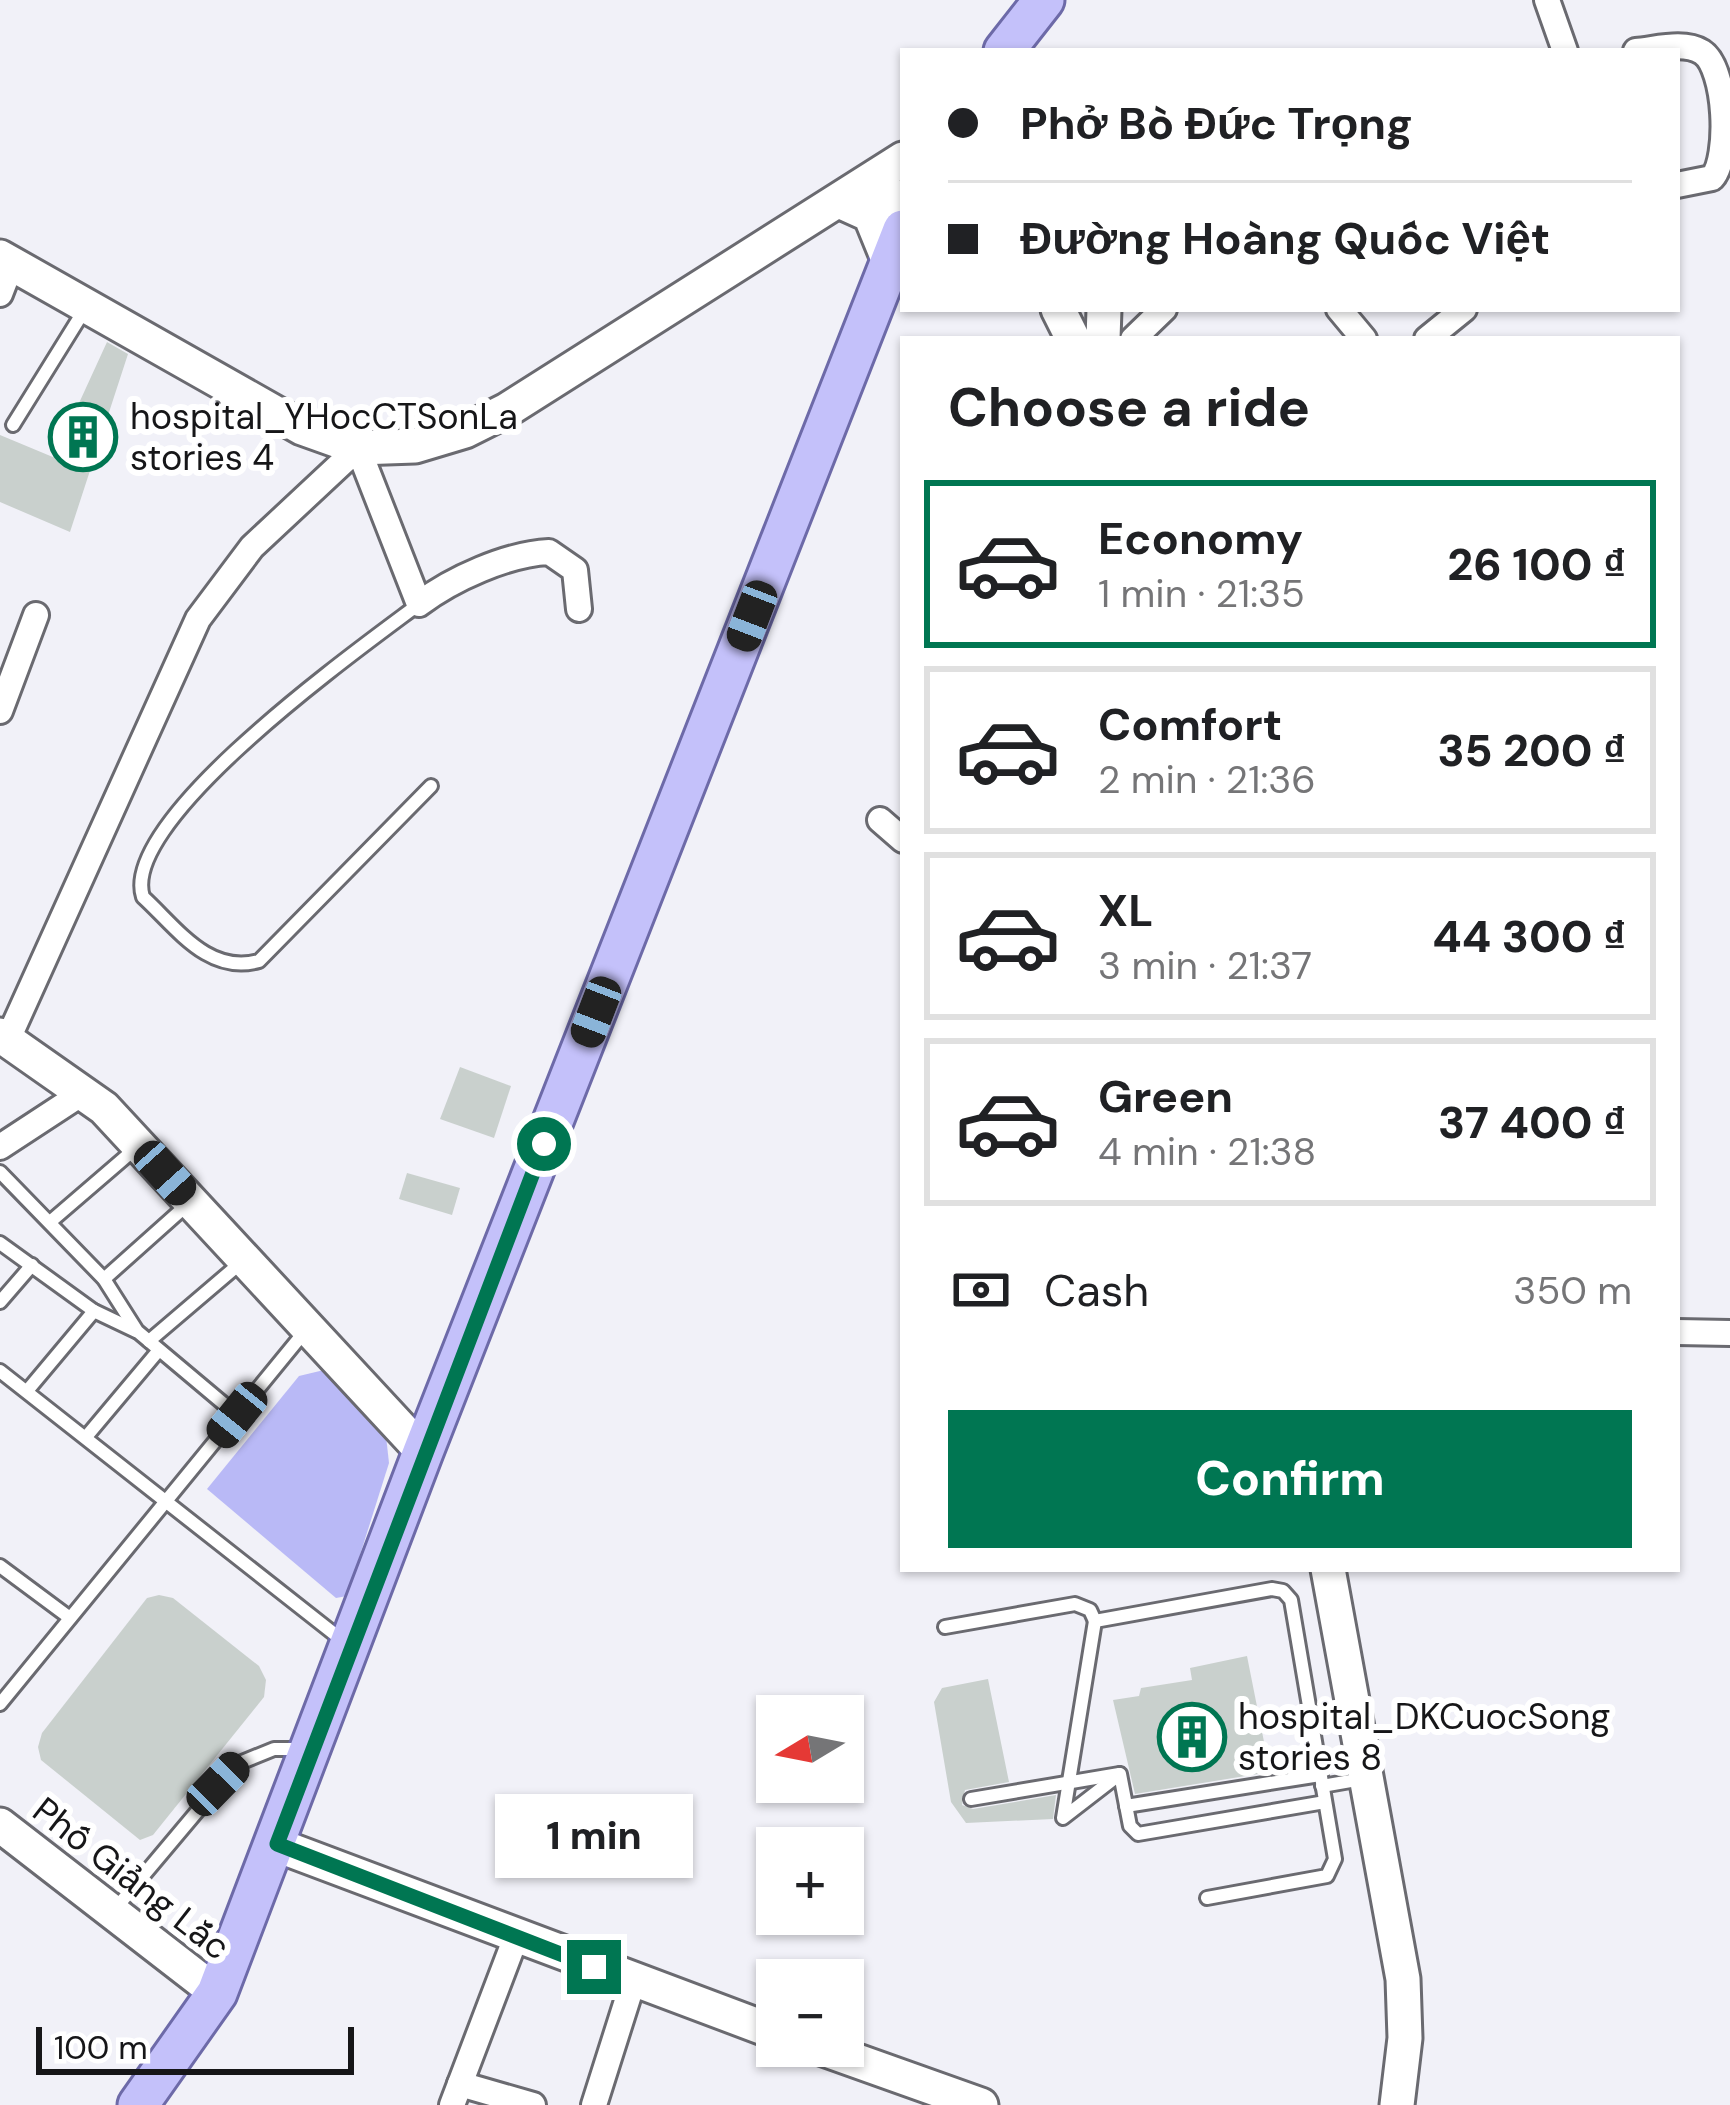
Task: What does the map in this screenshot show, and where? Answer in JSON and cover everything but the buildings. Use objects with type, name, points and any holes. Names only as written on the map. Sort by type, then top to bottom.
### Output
[{"type":"main road","points":[[1006,48],[1044,0]]},
{"type":"main road","points":[[138,2105],[217,1993],[423,1452],[896,247]]},
{"type":"street","points":[[1546,0],[1564,48]]},
{"type":"street","points":[[1665,48],[1700,50],[1715,66],[1720,82],[1723,162],[1704,182],[1680,185]]},
{"type":"street","points":[[4,271],[86,308],[302,428],[358,448],[415,446],[465,431],[507,410],[899,173]]},
{"type":"street","points":[[849,203],[870,215],[896,247]]},
{"type":"street","points":[[1136,336],[1161,312]]},
{"type":"street","points":[[1342,312],[1362,336]]},
{"type":"street","points":[[1431,336],[1460,312]]},
{"type":"street","points":[[358,448],[419,604],[482,572],[549,552],[575,570],[579,610]]},
{"type":"street","points":[[358,448],[287,509],[224,581],[198,619],[4,1037],[84,1092],[139,1145],[423,1452]]},
{"type":"street","points":[[0,711],[36,615]]},
{"type":"street","points":[[880,820],[900,837]]},
{"type":"street","points":[[0,1147],[84,1092]]},
{"type":"street","points":[[1680,1332],[1730,1333]]},
{"type":"street","points":[[1329,1572],[1403,1979],[1405,2038],[1397,2105]]},
{"type":"street","name":"Phố Giảng Lắc","points":[[0,1825],[217,1993]]},
{"type":"street","points":[[277,1844],[756,2026]]},
{"type":"street","points":[[516,1937],[456,2095],[533,2105]]},
{"type":"street","points":[[594,2105],[633,1982]]},
{"type":"street","points":[[864,2064],[981,2105]]},
{"type":"lane","points":[[13,425],[86,308]]},
{"type":"lane","points":[[419,604],[267,720],[203,782],[147,859],[140,889],[143,897],[213,960],[240,965],[259,961],[431,786]]},
{"type":"lane","points":[[50,1222],[139,1145]]},
{"type":"lane","points":[[0,1172],[104,1279],[148,1341]]},
{"type":"lane","points":[[104,1279],[190,1201]]},
{"type":"lane","points":[[0,1243],[94,1311],[148,1341],[237,1415]]},
{"type":"lane","points":[[86,1437],[148,1341],[244,1260]]},
{"type":"lane","points":[[0,1302],[32,1265]]},
{"type":"lane","points":[[27,1391],[94,1311]]},
{"type":"lane","points":[[0,1704],[307,1330]]},
{"type":"lane","points":[[1,1373],[352,1648]]},
{"type":"lane","points":[[0,1566],[70,1618]]},
{"type":"lane","points":[[1095,1621],[1273,1589],[1291,1600],[1335,1858],[1331,1873],[1207,1898]]},
{"type":"lane","points":[[945,1627],[1075,1604],[1090,1610],[1095,1621],[1064,1818],[1120,1774]]},
{"type":"lane","points":[[111,1914],[237,1764],[274,1749],[311,1750]]},
{"type":"lane","points":[[971,1799],[1120,1774]]},
{"type":"lane","points":[[1120,1774],[1130,1826],[1142,1834],[1325,1802]]},
{"type":"lane","points":[[1126,1806],[1366,1778]]},
{"type":"shaded area","points":[[324,1370],[386,1436],[389,1463],[347,1596],[336,1598],[207,1489],[299,1376]]},
{"type":"place","name":"hospital_YHocCTSonLa stories 4","points":[[83,437]]},
{"type":"place","name":"hospital_DKCuocSong stories 8","points":[[1192,1737]]},
{"type":"route","points":[[544,1144],[277,1844],[594,1967]]}]
